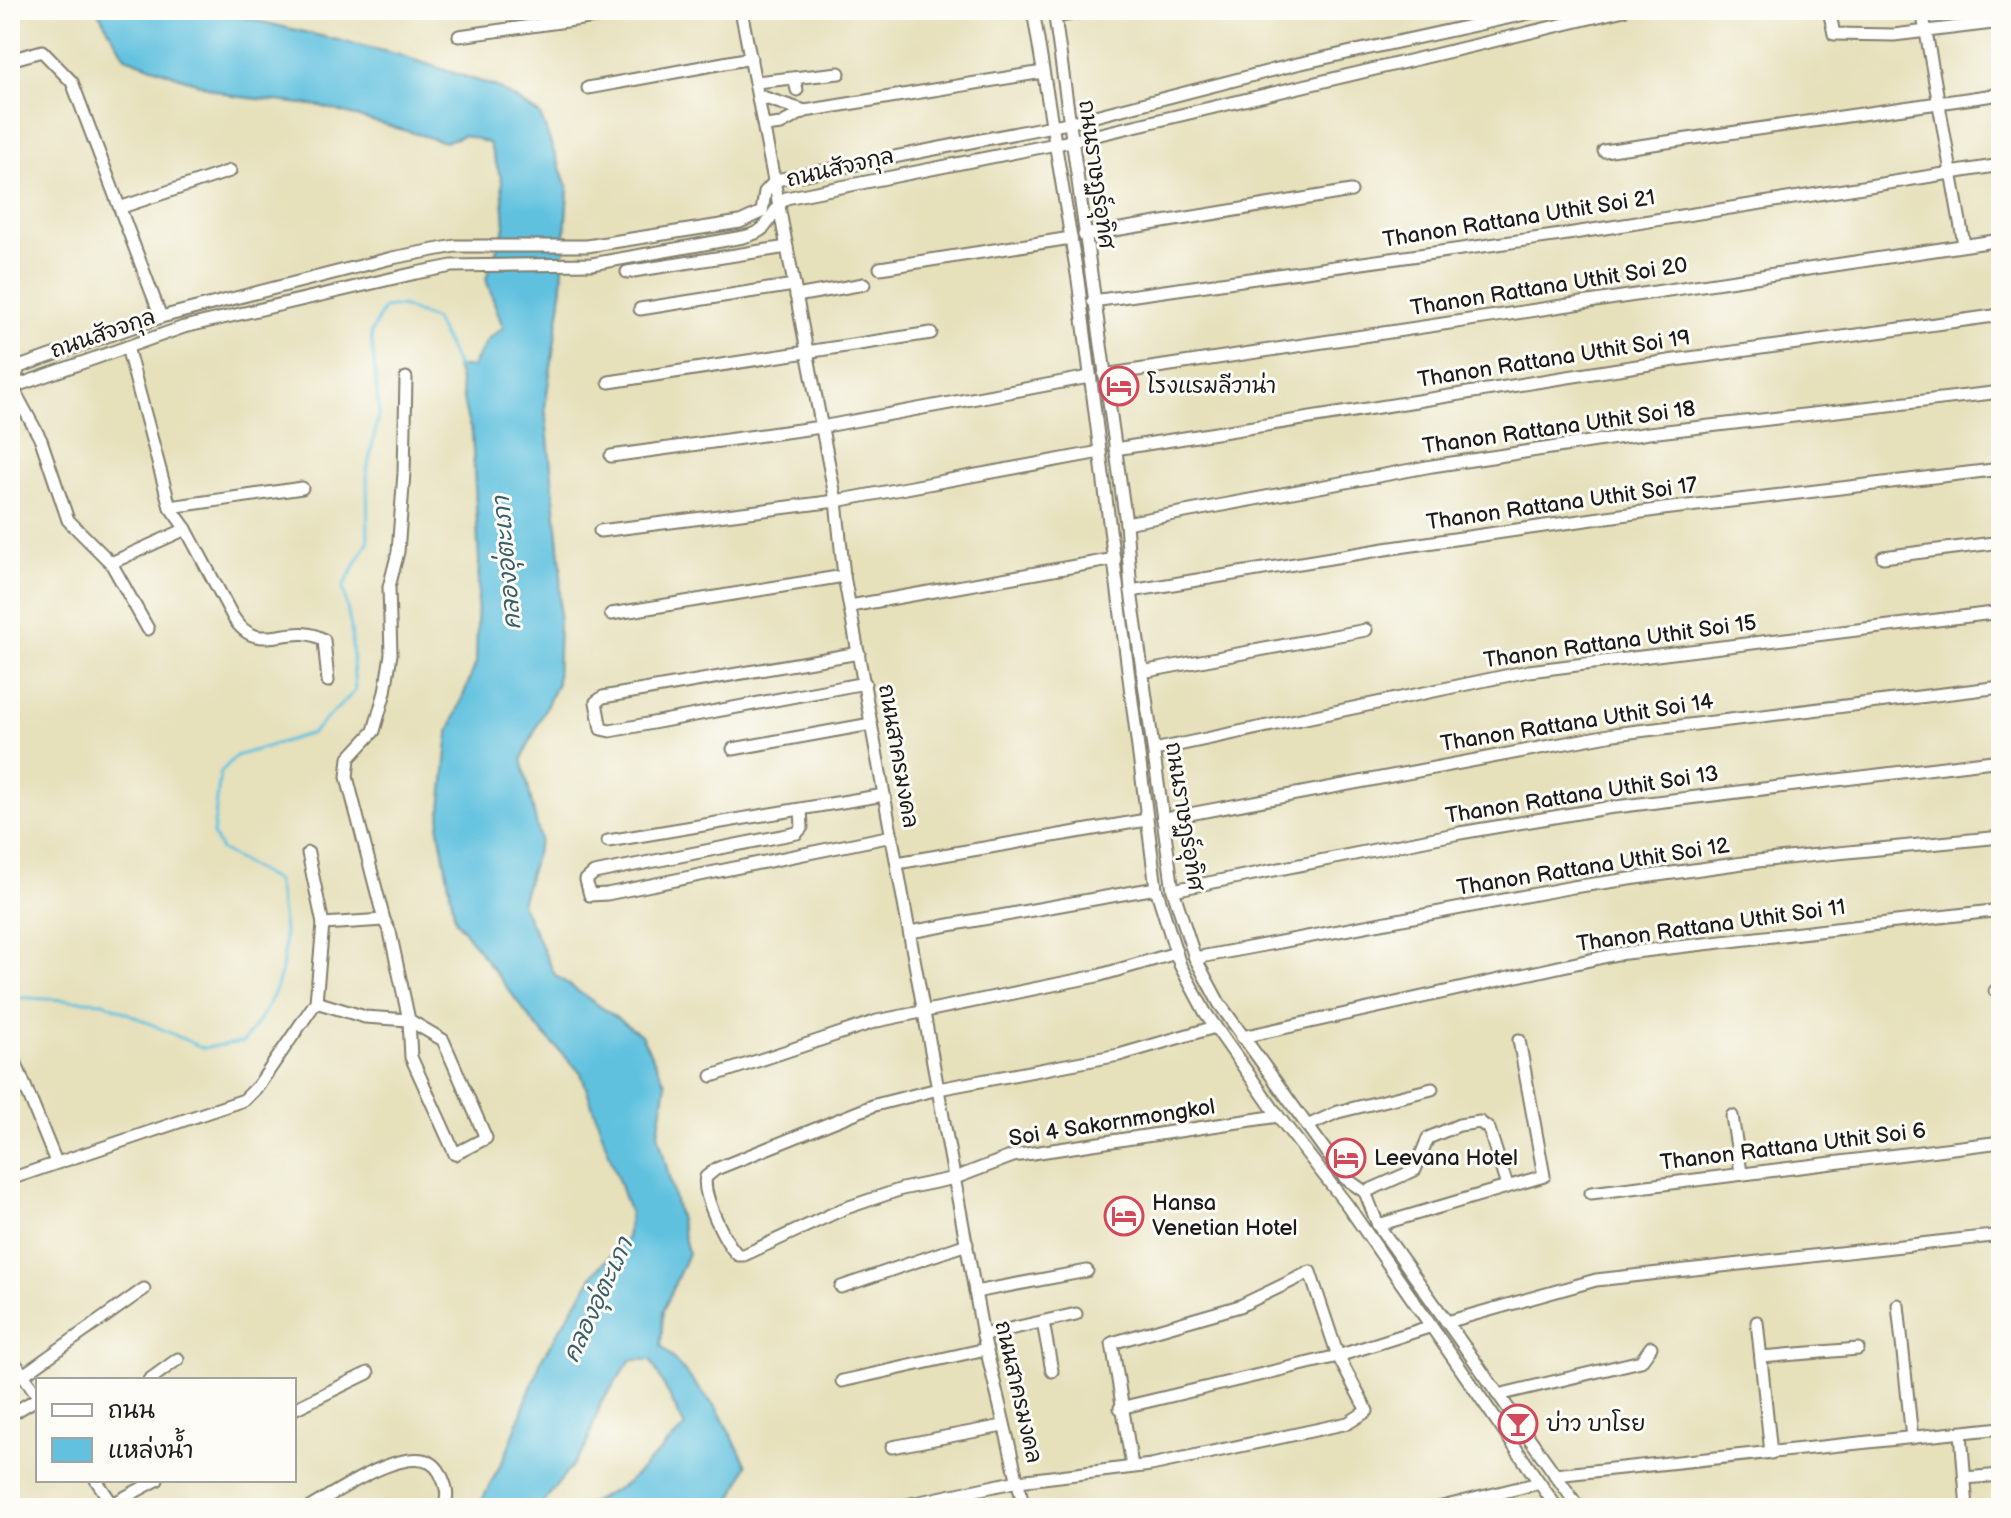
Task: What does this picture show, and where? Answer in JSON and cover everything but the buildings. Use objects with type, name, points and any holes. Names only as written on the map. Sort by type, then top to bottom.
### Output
[{"type":"street","points":[[459,36],[646,10]]},
{"type":"street","name":"ถนนสาครมงคล","points":[[741,10],[836,501],[844,576],[983,1335],[1024,1508]]},
{"type":"street","name":"ถนนราษฏร์อุทิศ","points":[[1033,10],[1071,238],[1156,888],[1176,953],[1215,1027],[1331,1188],[1348,1206],[1557,1508]]},
{"type":"street","points":[[1054,13],[1093,10]]},
{"type":"street","name":"ถนนสัจจกุล","points":[[11,386],[19,367],[161,317],[392,258],[455,246],[587,246],[753,219],[762,212],[765,192],[776,180],[1068,123],[1297,64],[1543,10]]},
{"type":"street","name":"ถนนสัจจกุล","points":[[11,386],[184,327],[452,266],[592,264],[760,233],[786,198],[1071,141],[1624,10]]},
{"type":"street","points":[[1829,10],[1834,34],[1864,37],[2001,22]]},
{"type":"street","points":[[1922,10],[1964,244]]},
{"type":"street","name":"ถนนราษฏร์อุทิศ","points":[[1054,13],[1126,523],[1131,591],[1173,890],[1195,958],[1242,1037],[1345,1178],[1365,1192]]},
{"type":"street","points":[[10,60],[42,51],[62,68],[72,82],[122,207],[161,317]]},
{"type":"street","points":[[588,88],[751,58]]},
{"type":"street","points":[[765,126],[781,124],[805,111],[1043,72]]},
{"type":"street","points":[[756,82],[795,84],[839,73]]},
{"type":"street","points":[[1604,151],[2001,94]]},
{"type":"street","points":[[759,96],[805,111]]},
{"type":"street","name":"Thanon Rattana Uthit Soi 21","points":[[1093,301],[1561,235],[2001,165]]},
{"type":"street","points":[[122,207],[230,171]]},
{"type":"street","points":[[1084,235],[1351,191]]},
{"type":"street","points":[[880,268],[1071,238]]},
{"type":"street","name":"Thanon Rattana Uthit Soi 20","points":[[1104,375],[2001,240]]},
{"type":"street","points":[[627,272],[787,247]]},
{"type":"street","points":[[640,309],[864,284]]},
{"type":"street","name":"Thanon Rattana Uthit Soi 19","points":[[1115,449],[1660,362],[2001,315]]},
{"type":"street","points":[[609,382],[931,333]]},
{"type":"street","points":[[127,347],[170,507],[186,529],[240,629],[254,637],[317,636],[327,646],[328,681]]},
{"type":"street","points":[[611,456],[821,427],[1089,377]]},
{"type":"street","points":[[316,1002],[365,1017],[409,1020],[448,1045],[486,1138],[455,1154],[411,1057],[409,1020],[390,932],[384,920],[347,777],[349,758],[374,731],[391,654],[389,587],[398,552],[406,378]]},
{"type":"street","points":[[11,386],[41,440],[68,520],[111,563],[148,629]]},
{"type":"street","name":"Thanon Rattana Uthit Soi 18","points":[[1126,523],[1463,461],[1649,433],[2001,392]]},
{"type":"street","points":[[600,531],[836,501],[1100,452]]},
{"type":"street","name":"Thanon Rattana Uthit Soi 17","points":[[1131,591],[1385,549],[1663,509],[2001,469]]},
{"type":"street","points":[[170,507],[302,488]]},
{"type":"street","points":[[111,563],[186,529]]},
{"type":"street","points":[[1883,557],[2001,542]]},
{"type":"street","points":[[850,606],[1115,559]]},
{"type":"street","points":[[611,614],[844,576]]},
{"type":"street","name":"Thanon Rattana Uthit Soi 15","points":[[1154,750],[1529,671],[2001,612]]},
{"type":"street","points":[[1142,672],[1366,630]]},
{"type":"street","points":[[1125,641],[1138,642]]},
{"type":"street","points":[[859,653],[603,697],[596,702],[597,721],[601,729],[610,731],[865,683]]},
{"type":"street","name":"Thanon Rattana Uthit Soi 14","points":[[1163,819],[1614,734],[2001,687]]},
{"type":"street","points":[[733,749],[871,724]]},
{"type":"street","name":"Thanon Rattana Uthit Soi 13","points":[[1173,890],[1460,833],[1607,808],[2001,760]]},
{"type":"street","points":[[608,841],[884,795]]},
{"type":"street","points":[[801,810],[802,827],[797,833],[594,873],[586,880],[588,890],[590,895],[607,894],[892,836]]},
{"type":"street","points":[[897,863],[1146,820]]},
{"type":"street","name":"Thanon Rattana Uthit Soi 12","points":[[1195,958],[1573,887],[1757,861],[2001,837]]},
{"type":"street","points":[[10,1179],[244,1100],[258,1086],[316,1002],[323,924],[308,853]]},
{"type":"street","points":[[910,932],[1156,888]]},
{"type":"street","name":"Thanon Rattana Uthit Soi 11","points":[[1242,1037],[1617,954],[2001,910]]},
{"type":"street","points":[[323,924],[384,920]]},
{"type":"street","points":[[712,1076],[877,1021],[1097,976],[1176,953]]},
{"type":"street","points":[[938,1089],[1119,1055],[1215,1027]]},
{"type":"street","points":[[1378,1225],[1544,1176],[1519,1040]]},
{"type":"street","points":[[10,1049],[56,1162]]},
{"type":"street","name":"Soi 4 Sakornmongkol","points":[[938,1089],[875,1105],[716,1169],[706,1177],[705,1187],[726,1241],[738,1255],[843,1209],[902,1189],[955,1178],[1013,1156],[1278,1116]]},
{"type":"street","points":[[1307,1126],[1338,1112],[1432,1089]]},
{"type":"street","points":[[1732,1116],[1741,1172]]},
{"type":"street","points":[[1507,1186],[1489,1129],[1480,1122],[1459,1125],[1428,1138],[1415,1170],[1365,1192],[1378,1225],[1579,1508]]},
{"type":"street","name":"Thanon Rattana Uthit Soi 6","points":[[1591,1193],[2001,1142]]},
{"type":"street","points":[[1331,1188],[1345,1178]]},
{"type":"street","points":[[1447,1322],[1596,1280],[2001,1235]]},
{"type":"street","points":[[841,1287],[967,1244]]},
{"type":"street","points":[[975,1292],[1087,1271]]},
{"type":"street","points":[[892,1508],[1018,1481],[1132,1466],[1206,1453],[1348,1423],[1367,1411],[1338,1356],[1310,1272],[1240,1306],[1112,1343],[1120,1408],[1132,1466]]},
{"type":"street","points":[[23,1375],[144,1289]]},
{"type":"street","points":[[1898,1305],[1912,1438]]},
{"type":"street","points":[[983,1335],[1076,1314]]},
{"type":"street","points":[[1043,1322],[1052,1371]]},
{"type":"street","points":[[1757,1322],[1771,1453]]},
{"type":"street","points":[[1120,1408],[1338,1356],[1429,1327]]},
{"type":"street","points":[[1498,1395],[1641,1361],[1651,1347]]},
{"type":"street","points":[[842,1381],[986,1349]]},
{"type":"street","points":[[1761,1357],[1858,1349]]},
{"type":"street","points":[[10,1356],[36,1394]]},
{"type":"street","points":[[152,1378],[178,1359]]},
{"type":"street","points":[[296,1408],[368,1373]]},
{"type":"street","points":[[10,1415],[36,1398]]},
{"type":"street","points":[[892,1447],[1003,1426]]},
{"type":"street","points":[[1555,1475],[2001,1428]]},
{"type":"street","points":[[1961,1433],[1967,1508]]},
{"type":"street","points":[[309,1508],[383,1467],[420,1458],[430,1461],[442,1476],[447,1494],[443,1508]]},
{"type":"street","points":[[1965,1478],[2001,1475]]},
{"type":"street","points":[[97,1482],[111,1507],[154,1482]]},
{"type":"street","points":[[1438,1508],[1539,1483]]},
{"type":"water","name":"คลองอุ่ตะเภา","points":[[97,10],[207,10],[246,18],[396,54],[497,87],[540,115],[568,189],[561,300],[545,407],[561,566],[557,683],[522,759],[540,840],[521,903],[555,975],[641,1035],[666,1084],[658,1133],[688,1253],[663,1311],[661,1345],[718,1410],[747,1465],[729,1508],[581,1508],[626,1484],[685,1427],[651,1360],[631,1360],[601,1403],[585,1449],[539,1508],[478,1508],[506,1454],[542,1358],[595,1272],[627,1238],[630,1214],[581,1073],[536,1026],[455,919],[439,829],[449,732],[476,663],[479,561],[472,432],[456,367],[472,367],[488,339],[503,328],[486,279],[505,227],[502,181],[489,143],[464,135],[445,142],[320,106],[232,96],[125,57]]},
{"type":"waterway","points":[[10,997],[103,1002],[203,1048],[243,1042],[270,1002],[278,984],[284,929],[276,881],[221,850],[213,835],[220,773],[236,756],[312,733],[355,691],[351,628],[343,587],[368,542],[367,471],[379,412],[371,333],[384,308],[401,306],[435,320],[459,369]]},
{"type":"place","name":"โรงแรมลีวาน่า","points":[[1119,386]]},
{"type":"place","name":"Leevana Hotel","points":[[1346,1158]]},
{"type":"place","name":"Hansa Venetian Hotel","points":[[1124,1216]]},
{"type":"place","name":"บ่าว บาโรย","points":[[1518,1424]]}]
